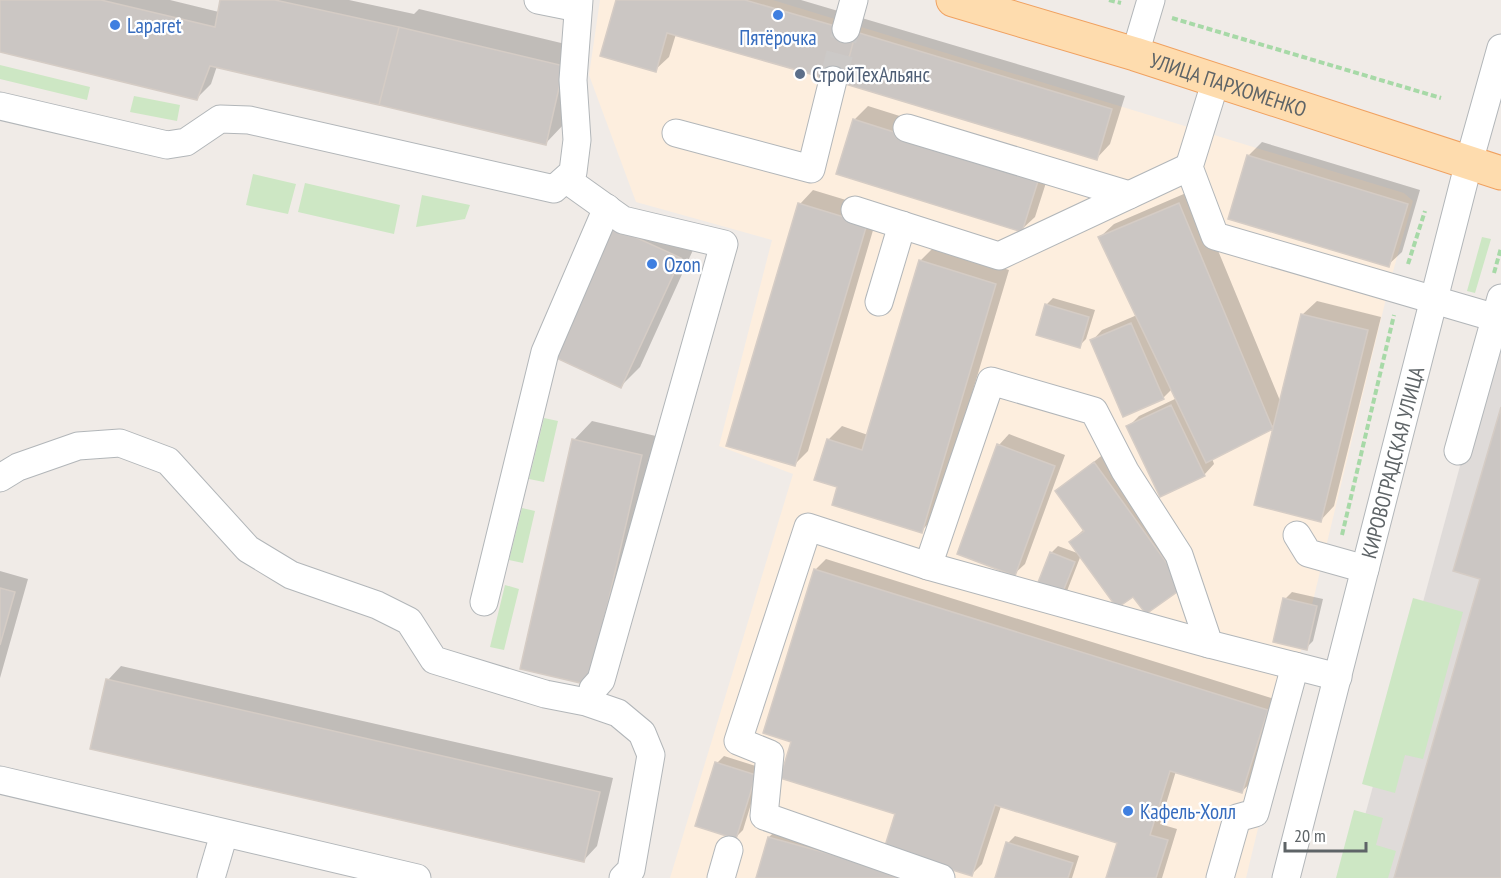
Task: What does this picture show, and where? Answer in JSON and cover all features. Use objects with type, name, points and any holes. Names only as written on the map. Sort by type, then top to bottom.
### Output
[{"type":"main road","name":"УЛИЦА ПАРХОМЕНКО","points":[[953,0],[1135,54],[1501,173]]},
{"type":"street","points":[[0,106],[168,145],[186,142],[220,119],[249,120],[554,189],[567,180],[573,172],[577,140],[573,80],[578,4],[538,0]]},
{"type":"street","points":[[846,29],[854,0]]},
{"type":"street","points":[[1135,54],[1150,6]]},
{"type":"street","name":"КИРОВОГРАДСКАЯ УЛИЦА","points":[[1286,878],[1469,162],[1501,48]]},
{"type":"street","points":[[676,133],[811,170],[833,80]]},
{"type":"street","points":[[1216,80],[1189,167],[1215,236],[1434,300],[1498,308],[1458,451]]},
{"type":"street","points":[[907,128],[1129,195]]},
{"type":"street","points":[[855,210],[999,256],[1189,167]]},
{"type":"street","points":[[567,180],[623,220],[723,244],[601,680],[593,689]]},
{"type":"street","points":[[484,602],[545,352],[607,208]]},
{"type":"street","points":[[879,302],[902,225]]},
{"type":"street","points":[[928,566],[991,381],[1094,411],[1125,471],[1179,555],[1209,644]]},
{"type":"street","points":[[0,478],[18,467],[78,446],[120,443],[168,461],[248,549],[291,575],[377,605],[409,621],[434,660],[545,694],[586,702],[618,713],[642,733],[651,755],[631,870],[623,878]]},
{"type":"street","points":[[941,878],[764,816],[770,754],[738,741],[808,527],[928,566],[1209,644],[1338,677]]},
{"type":"street","points":[[1297,535],[1308,553],[1365,569]]},
{"type":"street","points":[[1220,878],[1237,818],[1255,813],[1295,666]]},
{"type":"street","points":[[0,780],[224,834],[332,868],[417,878]]},
{"type":"street","points":[[211,878],[224,834]]},
{"type":"street","points":[[721,878],[729,850]]},
{"type":"path","points":[[1109,0],[1150,6],[1442,98]]},
{"type":"shaded area","points":[[600,0],[773,0],[1404,193],[1413,201],[1390,282],[1246,878],[670,878],[793,474],[719,446],[772,240],[636,202],[589,75]]},
{"type":"shaded area","points":[[1501,315],[1501,878],[1348,878]]},
{"type":"green space","points":[[0,65],[90,87],[87,100],[0,79]]},
{"type":"green space","points":[[134,96],[180,105],[177,121],[130,112]]},
{"type":"green space","points":[[253,174],[296,184],[288,214],[246,205]]},
{"type":"green space","points":[[305,183],[400,205],[394,234],[298,212]]},
{"type":"green space","points":[[422,195],[470,205],[465,219],[416,227]]},
{"type":"green space","points":[[1482,237],[1491,239],[1475,293],[1467,291]]},
{"type":"green space","points":[[544,418],[558,421],[544,482],[529,479]]},
{"type":"green space","points":[[522,508],[535,511],[523,563],[509,560]]},
{"type":"green space","points":[[505,585],[519,589],[504,650],[490,647]]},
{"type":"green space","points":[[1413,598],[1463,612],[1423,759],[1405,755],[1395,793],[1362,784]]},
{"type":"green space","points":[[1354,810],[1383,818],[1376,845],[1396,851],[1388,878],[1336,878]]},
{"type":"building","points":[[0,0],[101,0],[215,27],[220,0],[275,0],[399,27],[379,105],[210,66],[197,100],[0,52]]},
{"type":"building","points":[[616,0],[745,0],[856,32],[842,83],[667,33],[656,72],[600,56]]},
{"type":"building","points":[[399,27],[564,66],[546,145],[379,105]]},
{"type":"building","points":[[856,32],[1112,109],[1097,160],[842,83]]},
{"type":"building","points":[[853,119],[1039,178],[1022,232],[836,174]]},
{"type":"building","points":[[1247,155],[1408,204],[1389,267],[1228,219]]},
{"type":"building","points":[[798,203],[867,224],[795,466],[726,446]]},
{"type":"building","points":[[1179,203],[1273,429],[1206,463],[1098,237]]},
{"type":"building","points":[[613,227],[681,258],[621,388],[554,357]]},
{"type":"building","points":[[919,260],[996,284],[922,533],[832,505],[837,487],[814,480],[827,439],[862,450]]},
{"type":"building","points":[[1045,304],[1089,317],[1080,348],[1036,335]]},
{"type":"building","points":[[1301,314],[1368,330],[1321,522],[1254,505]]},
{"type":"building","points":[[1131,323],[1164,399],[1123,417],[1090,340]]},
{"type":"building","points":[[1171,405],[1205,476],[1160,497],[1126,426]]},
{"type":"building","points":[[1501,407],[1501,878],[1394,878],[1480,579],[1453,571]]},
{"type":"building","points":[[572,439],[642,455],[589,685],[520,669]]},
{"type":"building","points":[[997,444],[1055,466],[1015,576],[957,554]]},
{"type":"building","points":[[1094,462],[1184,587],[1146,614],[1133,597],[1117,608],[1069,542],[1084,531],[1055,491]]},
{"type":"building","points":[[1050,552],[1075,562],[1060,599],[1035,590]]},
{"type":"building","points":[[814,569],[1268,710],[1242,793],[1170,771],[1150,835],[1168,840],[1156,878],[1106,878],[1117,843],[995,805],[972,876],[884,849],[895,814],[780,778],[791,742],[763,733]]},
{"type":"building","points":[[0,588],[15,592],[0,645]]},
{"type":"building","points":[[1283,598],[1317,606],[1307,650],[1273,642]]},
{"type":"building","points":[[106,679],[600,792],[584,862],[90,749]]},
{"type":"building","points":[[715,762],[756,775],[736,839],[695,826]]},
{"type":"building","points":[[768,837],[918,878],[756,878]]},
{"type":"building","points":[[1006,842],[1073,863],[1068,878],[995,878]]},
{"type":"tunnel","points":[[833,80],[846,29]]},
{"type":"place","name":"Пятёрочка","points":[[778,15]]},
{"type":"place","name":"Laparet","points":[[115,25]]},
{"type":"place","name":"СтройТехАльянс","points":[[800,74]]},
{"type":"place","name":"Ozon","points":[[652,264]]},
{"type":"place","name":"Кафель-Холл","points":[[1128,811]]}]
